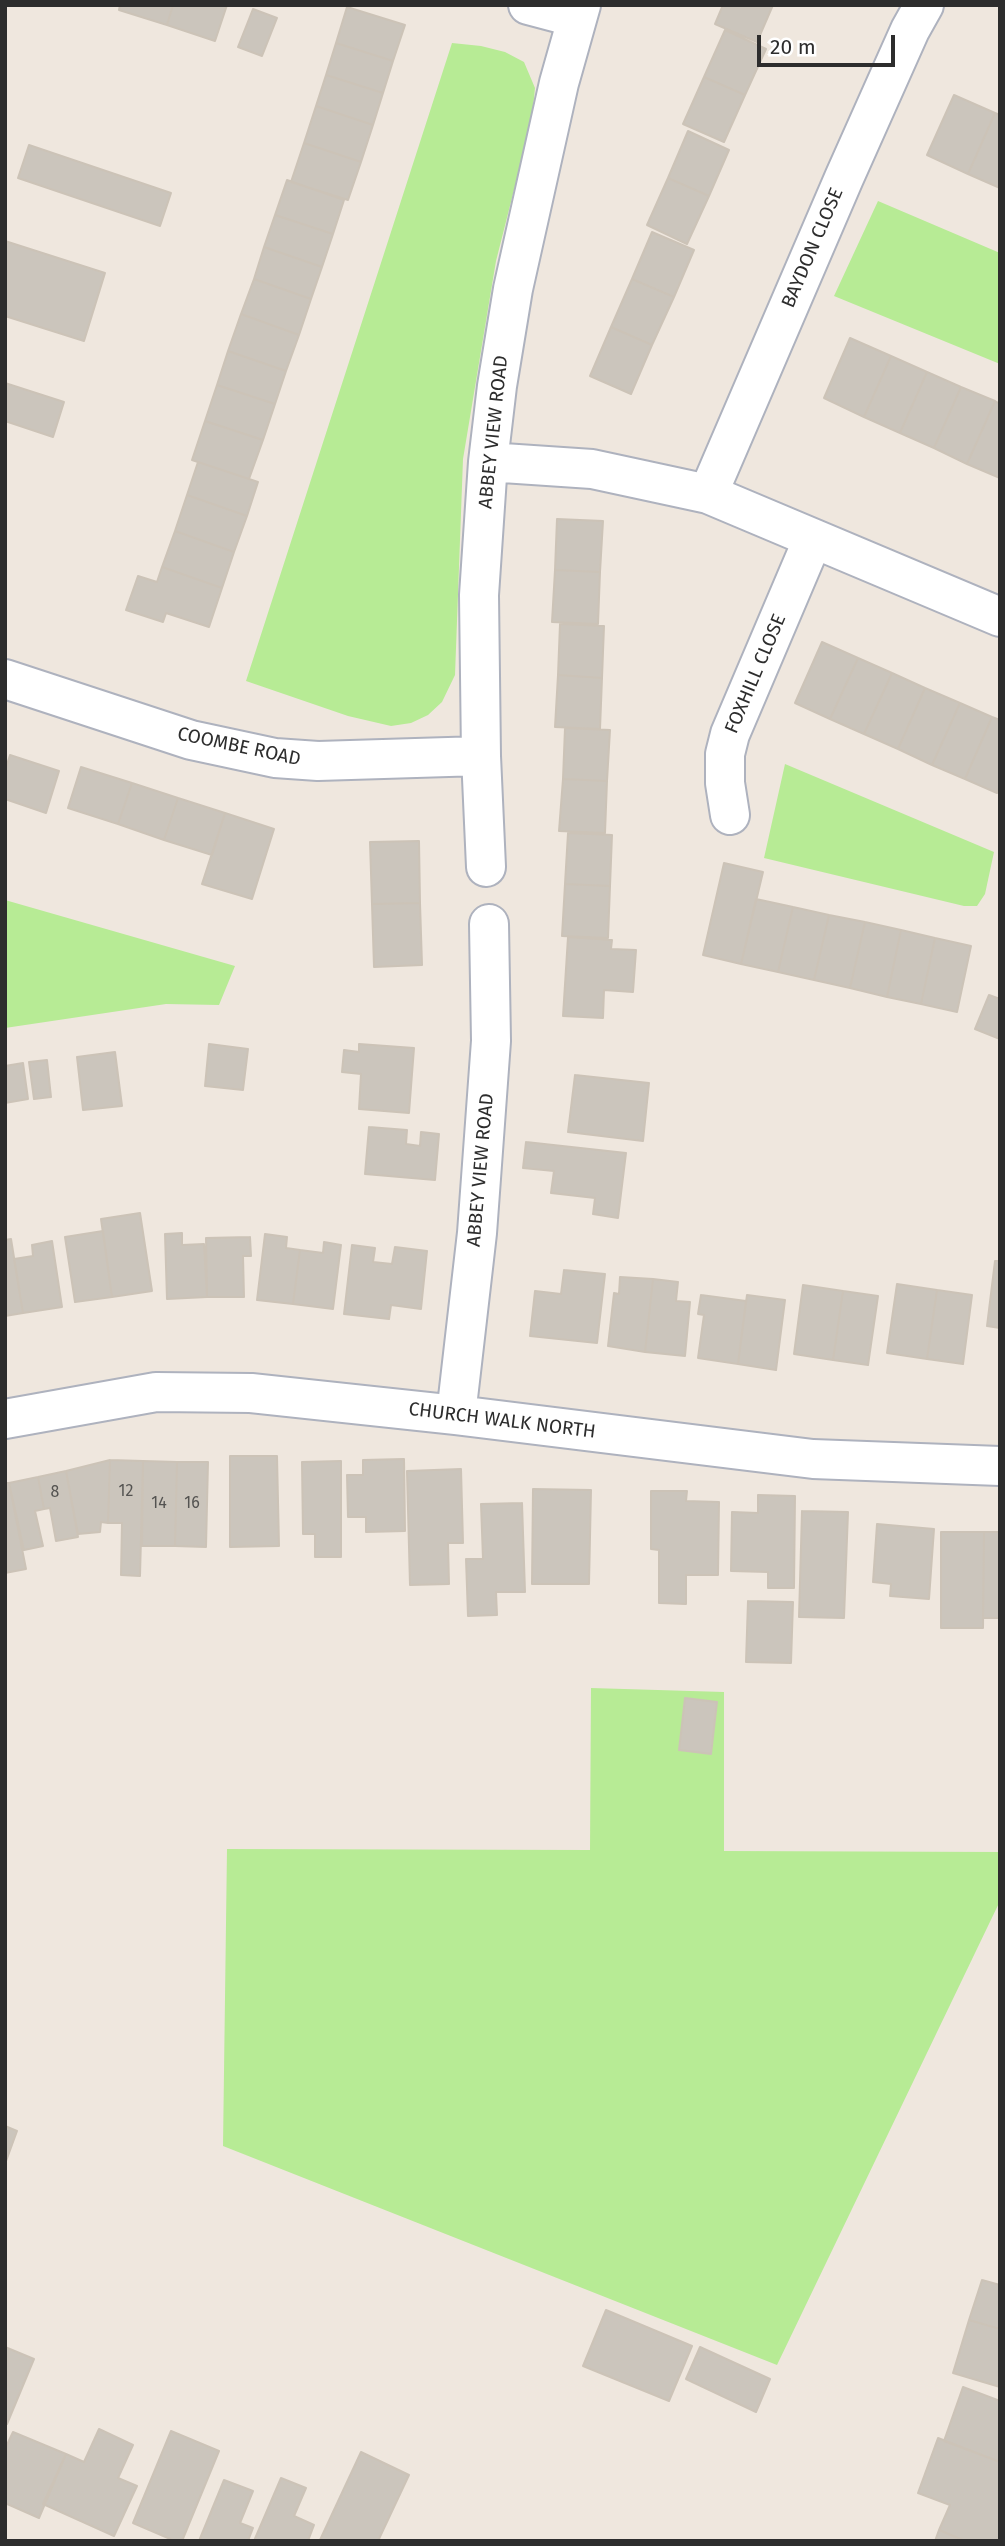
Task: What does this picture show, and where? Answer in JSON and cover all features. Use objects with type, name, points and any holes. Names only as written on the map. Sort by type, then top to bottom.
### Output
[{"type":"street","points":[[528,5],[579,12]]},
{"type":"street","name":"BAYDON CLOSE","points":[[708,494],[844,178],[910,30],[924,5]]},
{"type":"street","name":"ABBEY VIEW ROAD","points":[[486,867],[481,756],[479,595],[488,462],[513,289],[559,83],[579,12]]},
{"type":"street","points":[[488,462],[593,469],[708,494],[1000,617]]},
{"type":"street","name":"FOXHILL CLOSE","points":[[730,815],[725,783],[725,754],[730,734],[813,539]]},
{"type":"street","name":"COOMBE ROAD","points":[[5,679],[191,740],[275,758],[318,761],[481,756]]},
{"type":"street","name":"ABBEY VIEW ROAD","points":[[456,1415],[477,1233],[491,1041],[489,923]]},
{"type":"street","name":"CHURCH WALK NORTH","points":[[5,1419],[156,1392],[251,1393],[813,1459],[1000,1466]]},
{"type":"green space","points":[[452,43],[505,52],[524,62],[535,88],[532,119],[496,261],[463,459],[455,675],[442,702],[428,715],[411,723],[391,726],[348,716],[246,681]]},
{"type":"green space","points":[[878,201],[1000,253],[1000,364],[834,296]]},
{"type":"green space","points":[[785,764],[994,852],[985,894],[977,906],[964,906],[764,858]]},
{"type":"green space","points":[[5,900],[235,966],[219,1005],[166,1004],[5,1028]]},
{"type":"green space","points":[[591,1688],[724,1692],[724,1851],[1000,1852],[1000,1901],[777,2365],[223,2146],[227,1849],[590,1850]]},
{"type":"building","points":[[120,5],[173,5],[167,25],[119,10]]},
{"type":"building","points":[[173,5],[227,5],[215,41],[167,25]]},
{"type":"building","points":[[723,5],[773,5],[757,42],[715,24]]},
{"type":"building","points":[[347,7],[405,25],[393,61],[336,43]]},
{"type":"building","points":[[253,9],[277,18],[262,56],[238,47]]},
{"type":"building","points":[[725,30],[766,49],[745,95],[704,77]]},
{"type":"building","points":[[336,43],[393,61],[383,93],[326,75]]},
{"type":"building","points":[[326,75],[383,93],[373,125],[316,106]]},
{"type":"building","points":[[704,77],[745,95],[724,142],[683,124]]},
{"type":"building","points":[[954,95],[995,113],[968,174],[927,155]]},
{"type":"building","points":[[316,106],[373,125],[361,162],[304,143]]},
{"type":"building","points":[[995,113],[1000,115],[1000,188],[968,174]]},
{"type":"building","points":[[688,131],[729,150],[709,196],[668,178]]},
{"type":"building","points":[[304,143],[361,162],[348,200],[291,182]]},
{"type":"building","points":[[29,145],[171,193],[160,226],[18,178]]},
{"type":"building","points":[[668,178],[709,196],[687,244],[647,225]]},
{"type":"building","points":[[287,180],[344,200],[333,234],[275,215]]},
{"type":"building","points":[[275,215],[333,234],[322,267],[264,247]]},
{"type":"building","points":[[652,232],[694,250],[674,297],[632,279]]},
{"type":"building","points":[[5,241],[105,273],[84,341],[5,316]]},
{"type":"building","points":[[264,247],[322,267],[311,299],[254,279]]},
{"type":"building","points":[[254,279],[311,299],[299,335],[241,314]]},
{"type":"building","points":[[632,279],[674,297],[652,345],[611,327]]},
{"type":"building","points":[[241,314],[299,335],[286,371],[228,351]]},
{"type":"building","points":[[611,327],[652,345],[631,394],[590,376]]},
{"type":"building","points":[[850,338],[891,356],[864,417],[824,398]]},
{"type":"building","points":[[228,351],[286,371],[275,404],[217,385]]},
{"type":"building","points":[[891,356],[927,372],[900,433],[864,417]]},
{"type":"building","points":[[927,372],[961,387],[934,448],[900,433]]},
{"type":"building","points":[[5,383],[64,402],[53,437],[5,421]]},
{"type":"building","points":[[217,385],[275,404],[263,440],[205,421]]},
{"type":"building","points":[[961,387],[995,401],[967,464],[934,448]]},
{"type":"building","points":[[995,401],[1000,404],[1000,478],[967,464]]},
{"type":"building","points":[[205,421],[263,440],[249,479],[192,460]]},
{"type":"building","points":[[198,462],[258,482],[247,516],[187,495]]},
{"type":"building","points":[[187,495],[247,516],[234,552],[175,531]]},
{"type":"building","points":[[557,519],[603,521],[600,572],[555,570]]},
{"type":"building","points":[[175,531],[234,552],[222,588],[162,567]]},
{"type":"building","points":[[162,567],[222,588],[209,627],[166,613],[163,622],[126,610],[138,576],[157,582]]},
{"type":"building","points":[[555,570],[600,572],[598,624],[552,622]]},
{"type":"building","points":[[560,624],[604,626],[602,678],[558,675]]},
{"type":"building","points":[[822,642],[858,658],[830,719],[795,703]]},
{"type":"building","points":[[858,658],[892,673],[864,734],[830,719]]},
{"type":"building","points":[[892,673],[925,688],[898,749],[864,734]]},
{"type":"building","points":[[558,675],[602,678],[600,729],[555,727]]},
{"type":"building","points":[[925,688],[960,703],[932,765],[898,749]]},
{"type":"building","points":[[960,703],[992,717],[965,779],[932,765]]},
{"type":"building","points":[[992,717],[1000,720],[1000,787],[997,793],[965,779]]},
{"type":"building","points":[[565,728],[610,730],[607,781],[563,779]]},
{"type":"building","points":[[10,755],[59,771],[46,813],[5,799],[5,771]]},
{"type":"building","points":[[81,767],[132,783],[118,824],[68,808]]},
{"type":"building","points":[[563,779],[607,781],[605,833],[559,831]]},
{"type":"building","points":[[132,783],[178,798],[164,840],[118,824]]},
{"type":"building","points":[[178,798],[225,813],[212,855],[164,840]]},
{"type":"building","points":[[225,813],[274,829],[252,899],[202,884]]},
{"type":"building","points":[[568,833],[612,835],[610,886],[565,884]]},
{"type":"building","points":[[419,841],[420,903],[372,904],[370,842]]},
{"type":"building","points":[[724,863],[763,872],[741,964],[703,955]]},
{"type":"building","points":[[565,884],[610,886],[608,938],[562,936]]},
{"type":"building","points":[[756,899],[793,907],[778,972],[741,964]]},
{"type":"building","points":[[420,903],[422,965],[374,967],[372,904]]},
{"type":"building","points":[[793,907],[829,915],[814,980],[778,972]]},
{"type":"building","points":[[829,915],[865,922],[850,988],[814,980]]},
{"type":"building","points":[[865,922],[901,930],[887,997],[850,988]]},
{"type":"building","points":[[901,930],[935,938],[921,1004],[887,997]]},
{"type":"building","points":[[568,937],[612,940],[611,949],[636,950],[633,992],[604,990],[603,1018],[563,1016]]},
{"type":"building","points":[[935,938],[971,946],[957,1012],[921,1004]]},
{"type":"building","points":[[989,995],[1000,999],[1000,1039],[975,1029]]},
{"type":"building","points":[[209,1044],[248,1049],[243,1090],[205,1086]]},
{"type":"building","points":[[359,1044],[414,1048],[409,1113],[359,1109],[361,1074],[342,1072],[344,1050],[359,1052]]},
{"type":"building","points":[[115,1052],[122,1106],[83,1110],[77,1057]]},
{"type":"building","points":[[47,1060],[51,1097],[34,1099],[29,1062]]},
{"type":"building","points":[[23,1063],[28,1099],[5,1103],[5,1066]]},
{"type":"building","points":[[575,1075],[649,1083],[643,1141],[568,1132]]},
{"type":"building","points":[[369,1127],[407,1130],[406,1144],[420,1146],[421,1132],[439,1134],[435,1180],[365,1174]]},
{"type":"building","points":[[526,1142],[626,1153],[618,1218],[593,1214],[595,1198],[551,1193],[554,1171],[523,1168]]},
{"type":"building","points":[[140,1213],[152,1291],[112,1297],[101,1219]]},
{"type":"building","points":[[103,1231],[112,1297],[75,1302],[65,1237]]},
{"type":"building","points":[[182,1233],[182,1245],[204,1244],[207,1297],[167,1299],[165,1234]]},
{"type":"building","points":[[265,1234],[287,1237],[286,1248],[300,1250],[293,1304],[257,1300]]},
{"type":"building","points":[[250,1237],[251,1256],[243,1256],[244,1297],[207,1297],[206,1238]]},
{"type":"building","points":[[11,1239],[23,1313],[5,1316],[5,1240]]},
{"type":"building","points":[[52,1241],[62,1307],[23,1313],[14,1259],[33,1256],[32,1245]]},
{"type":"building","points":[[324,1242],[341,1245],[333,1309],[293,1304],[300,1250],[323,1253]]},
{"type":"building","points":[[352,1245],[375,1248],[373,1262],[392,1264],[395,1247],[427,1251],[421,1309],[391,1305],[389,1319],[344,1314]]},
{"type":"building","points":[[995,1261],[1000,1261],[1000,1328],[987,1326]]},
{"type":"building","points":[[564,1270],[605,1274],[597,1343],[530,1336],[535,1291],[561,1294]]},
{"type":"building","points":[[620,1277],[653,1279],[645,1352],[608,1346],[614,1293],[619,1294]]},
{"type":"building","points":[[653,1279],[678,1282],[676,1301],[690,1302],[685,1356],[645,1352]]},
{"type":"building","points":[[897,1284],[937,1290],[927,1359],[887,1353]]},
{"type":"building","points":[[803,1285],[843,1291],[833,1360],[794,1354]]},
{"type":"building","points":[[937,1290],[972,1295],[963,1364],[927,1359]]},
{"type":"building","points":[[843,1291],[878,1296],[868,1365],[833,1360]]},
{"type":"building","points":[[701,1295],[746,1301],[738,1364],[698,1358],[704,1315],[698,1314]]},
{"type":"building","points":[[747,1295],[785,1300],[776,1370],[738,1364]]},
{"type":"building","points":[[230,1456],[277,1456],[279,1546],[230,1547]]},
{"type":"building","points":[[404,1459],[405,1531],[366,1532],[366,1517],[348,1517],[347,1475],[363,1475],[363,1460]]},
{"type":"building","points":[[110,1460],[143,1461],[140,1576],[121,1575],[122,1523],[108,1523]]},
{"type":"building","points":[[110,1460],[108,1523],[101,1522],[100,1532],[78,1534],[66,1471]]},
{"type":"building","points":[[143,1461],[177,1462],[175,1546],[142,1546]]},
{"type":"building","points":[[341,1461],[341,1557],[315,1557],[315,1534],[303,1534],[302,1462]]},
{"type":"building","points":[[177,1462],[208,1462],[206,1547],[175,1546]]},
{"type":"building","points":[[461,1469],[463,1543],[448,1543],[449,1584],[410,1585],[407,1471]]},
{"type":"building","points":[[66,1471],[78,1537],[56,1541],[50,1508],[44,1509],[38,1477]]},
{"type":"building","points":[[38,1477],[44,1509],[35,1511],[43,1546],[24,1550],[9,1483]]},
{"type":"building","points":[[5,1483],[9,1483],[26,1569],[5,1573]]},
{"type":"building","points":[[533,1489],[591,1490],[589,1584],[532,1584]]},
{"type":"building","points":[[651,1491],[687,1491],[686,1501],[719,1502],[718,1575],[686,1575],[686,1604],[659,1603],[659,1550],[651,1549]]},
{"type":"building","points":[[758,1495],[795,1496],[794,1588],[768,1588],[768,1572],[731,1571],[732,1512],[758,1513]]},
{"type":"building","points":[[522,1503],[525,1592],[496,1592],[497,1615],[468,1616],[466,1559],[483,1559],[481,1504]]},
{"type":"building","points":[[802,1511],[848,1512],[844,1618],[799,1617]]},
{"type":"building","points":[[877,1524],[934,1529],[929,1599],[890,1596],[891,1584],[873,1582]]},
{"type":"building","points":[[941,1532],[984,1532],[983,1628],[941,1628]]},
{"type":"building","points":[[984,1532],[1000,1532],[1000,1618],[983,1618]]},
{"type":"building","points":[[748,1601],[793,1602],[791,1663],[746,1662]]},
{"type":"building","points":[[685,1698],[717,1702],[711,1754],[679,1750]]},
{"type":"building","points":[[5,2126],[17,2131],[5,2164]]},
{"type":"building","points":[[982,2280],[1000,2285],[1000,2329],[969,2320]]},
{"type":"building","points":[[606,2310],[692,2346],[669,2401],[583,2366]]},
{"type":"building","points":[[969,2320],[1000,2329],[1000,2387],[953,2373]]},
{"type":"building","points":[[5,2347],[34,2359],[7,2424],[5,2424]]},
{"type":"building","points":[[700,2347],[770,2379],[756,2412],[686,2379]]},
{"type":"building","points":[[963,2387],[1000,2401],[1000,2462],[944,2441]]},
{"type":"building","points":[[99,2429],[133,2445],[118,2478],[137,2486],[114,2536],[43,2504],[66,2454],[84,2462]]},
{"type":"building","points":[[171,2431],[219,2451],[182,2541],[175,2541],[133,2523]]},
{"type":"building","points":[[13,2432],[66,2454],[39,2518],[5,2503],[5,2449]]},
{"type":"building","points":[[938,2438],[1000,2462],[1000,2541],[965,2541],[939,2530],[950,2505],[918,2493]]},
{"type":"building","points":[[361,2452],[409,2475],[378,2541],[322,2541],[320,2540]]},
{"type":"building","points":[[281,2478],[306,2488],[294,2516],[314,2525],[308,2541],[254,2541]]},
{"type":"building","points":[[224,2480],[253,2491],[240,2523],[253,2528],[248,2541],[199,2541]]},
{"type":"building","points":[[939,2530],[965,2541],[935,2541]]}]
